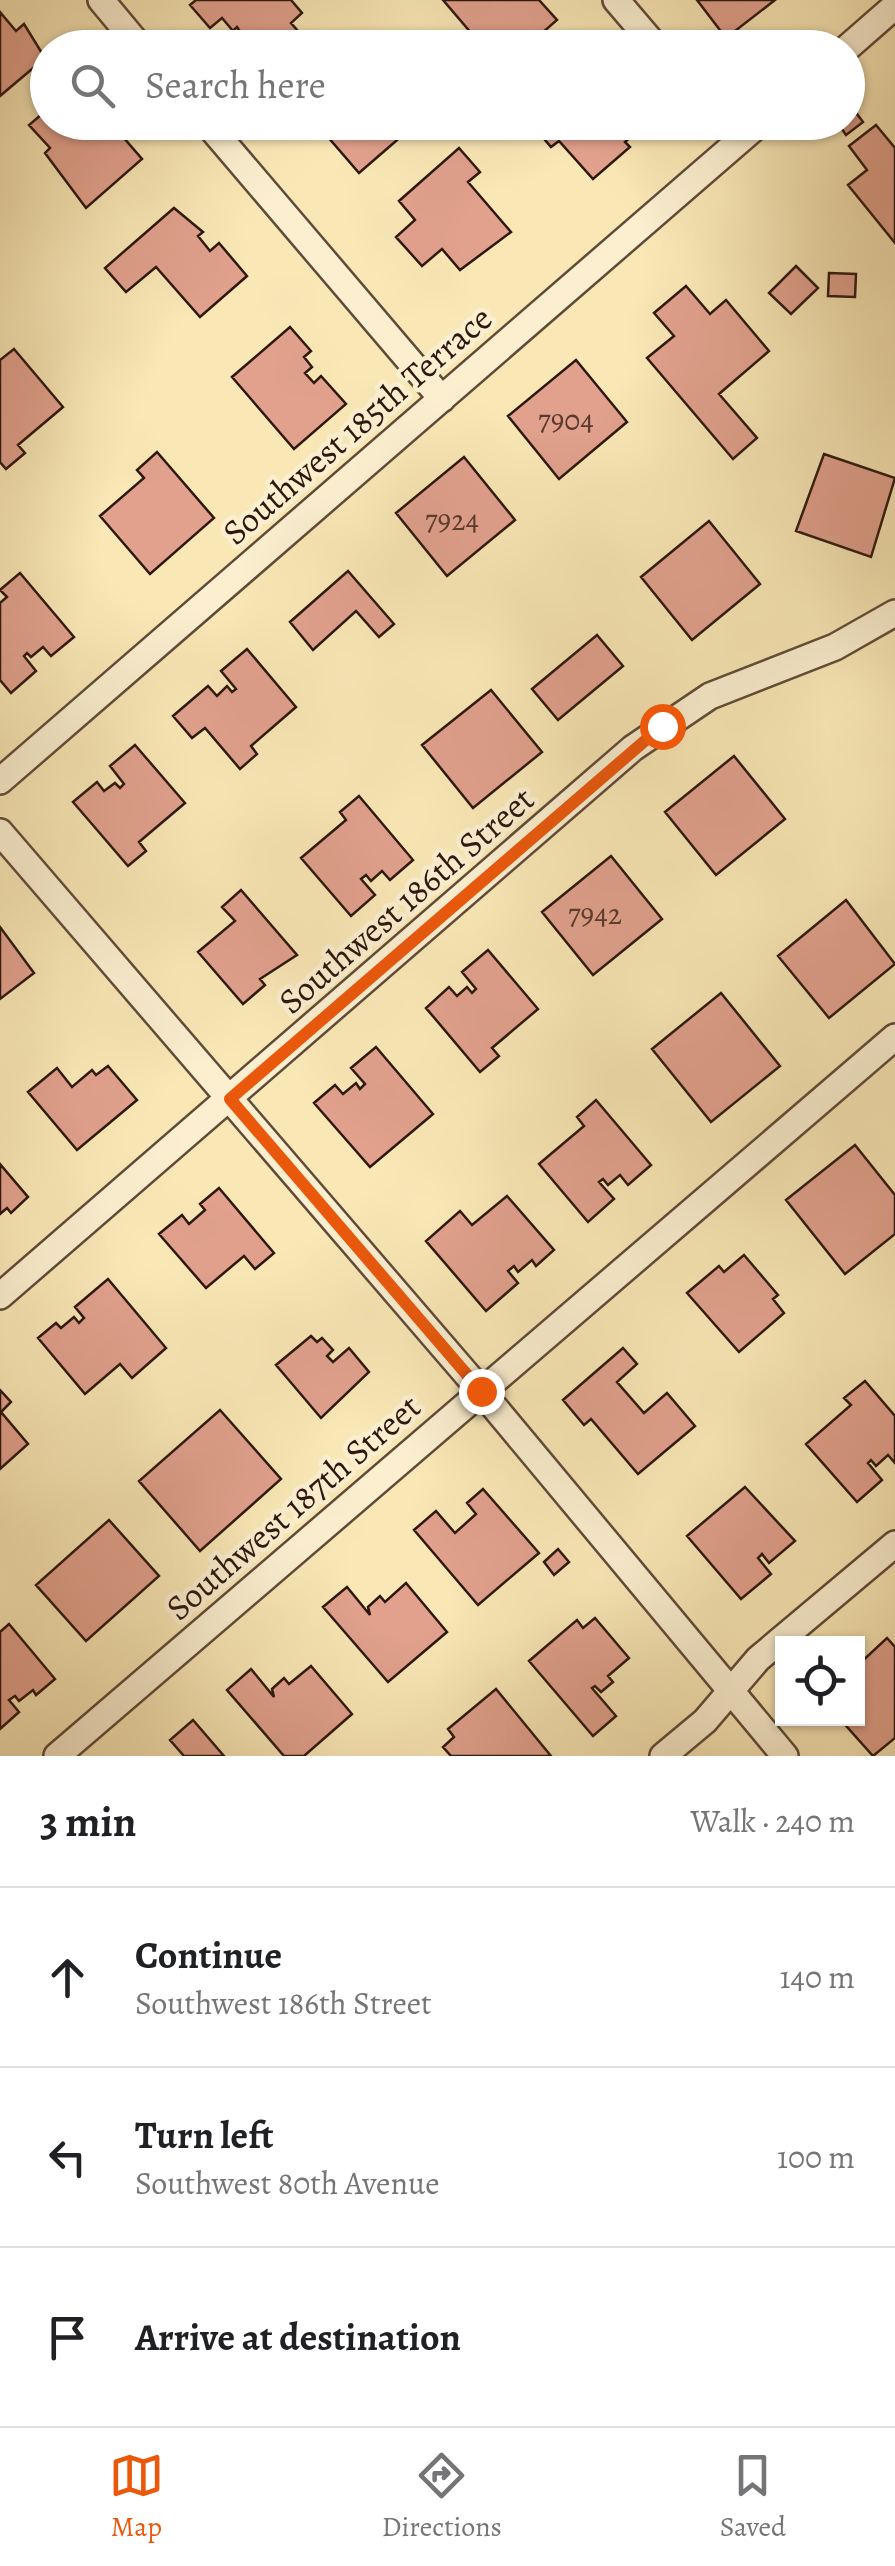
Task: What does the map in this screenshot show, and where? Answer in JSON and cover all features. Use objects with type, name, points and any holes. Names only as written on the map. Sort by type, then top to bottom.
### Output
[{"type":"street","points":[[101,0],[127,30]]},
{"type":"street","points":[[616,0],[642,30]]},
{"type":"street","points":[[865,32],[895,6]]},
{"type":"street","points":[[221,140],[442,398]]},
{"type":"street","name":"Southwest 185th Terrace","points":[[0,781],[442,398],[721,140]]},
{"type":"street","name":"Southwest 186th Street","points":[[0,1296],[662,726],[710,696],[834,647],[895,613]]},
{"type":"street","points":[[0,832],[481,1391],[785,1756]]},
{"type":"street","name":"Southwest 187th Street","points":[[56,1756],[895,1038]]},
{"type":"street","points":[[664,1756],[758,1660],[895,1544]]},
{"type":"building","points":[[196,0],[291,0],[302,13],[291,23],[297,30],[232,30],[222,18],[210,28],[190,5]]},
{"type":"building","points":[[443,0],[539,0],[557,20],[546,30],[469,30]]},
{"type":"building","points":[[697,0],[775,0],[736,30],[720,30]]},
{"type":"building","points":[[0,12],[16,31],[24,24],[30,34],[30,71],[0,96]]},
{"type":"building","points":[[876,125],[895,148],[895,243],[848,185],[867,170],[849,146],[865,140],[865,134]]},
{"type":"building","points":[[43,140],[126,140],[142,159],[86,208],[45,153],[50,148]]},
{"type":"building","points":[[331,140],[397,140],[359,173]]},
{"type":"building","points":[[545,140],[627,140],[630,147],[593,179],[559,141],[551,147]]},
{"type":"building","points":[[459,148],[480,172],[468,182],[511,232],[460,270],[442,249],[422,266],[396,237],[415,220],[399,201]]},
{"type":"building","points":[[174,208],[203,232],[198,236],[210,251],[219,243],[247,276],[200,317],[156,267],[126,292],[105,268]]},
{"type":"building","points":[[796,266],[818,288],[791,314],[769,293]]},
{"type":"building","points":[[829,273],[856,274],[855,297],[828,296]]},
{"type":"building","points":[[686,286],[710,314],[726,300],[769,351],[719,394],[757,438],[733,459],[647,358],[674,336],[654,313]]},
{"type":"building","points":[[290,327],[311,351],[304,357],[312,367],[305,373],[314,383],[321,376],[346,404],[294,449],[232,377]]},
{"type":"building","points":[[14,349],[63,407],[18,445],[25,453],[6,469],[0,462],[0,360]]},
{"type":"building","points":[[576,360],[627,422],[559,479],[508,416]]},
{"type":"building","points":[[157,452],[214,518],[150,574],[100,516],[144,478],[137,470]]},
{"type":"building","points":[[824,454],[895,478],[871,557],[796,531]]},
{"type":"building","points":[[464,457],[515,520],[447,576],[396,513]]},
{"type":"building","points":[[709,521],[760,584],[692,640],[641,577]]},
{"type":"building","points":[[348,571],[394,624],[379,637],[356,611],[313,650],[290,622]]},
{"type":"building","points":[[20,573],[74,637],[51,656],[43,647],[31,657],[27,653],[24,656],[36,671],[11,693],[0,680],[0,603],[7,597],[0,590]]},
{"type":"building","points":[[597,635],[623,666],[558,720],[532,689]]},
{"type":"building","points":[[247,649],[296,707],[251,746],[257,754],[240,769],[205,728],[192,738],[173,716],[208,686],[217,696],[227,686],[232,692],[236,689],[221,671]]},
{"type":"building","points":[[491,690],[542,752],[473,808],[422,745]]},
{"type":"building","points":[[135,745],[185,803],[139,842],[146,851],[128,866],[73,802],[97,782],[104,791],[115,783],[120,788],[124,784],[110,766]]},
{"type":"building","points":[[734,756],[785,819],[716,875],[665,812]]},
{"type":"building","points":[[359,796],[413,860],[390,880],[382,871],[371,881],[366,875],[361,879],[375,895],[351,916],[301,858],[346,820],[340,812]]},
{"type":"building","points":[[611,856],[662,919],[593,975],[542,912]]},
{"type":"building","points":[[241,890],[297,955],[260,979],[265,985],[243,1004],[198,952],[235,921],[222,907]]},
{"type":"building","points":[[846,900],[895,964],[829,1018],[778,956]]},
{"type":"building","points":[[0,927],[34,973],[0,999]]},
{"type":"building","points":[[488,950],[538,1009],[492,1048],[499,1056],[480,1072],[426,1008],[449,987],[457,996],[467,987],[472,993],[476,989],[462,972]]},
{"type":"building","points":[[721,993],[780,1066],[711,1122],[652,1049]]},
{"type":"building","points":[[376,1047],[433,1114],[370,1167],[314,1103],[335,1085],[343,1094],[356,1083],[360,1089],[365,1084],[351,1068]]},
{"type":"building","points":[[108,1066],[137,1100],[77,1150],[28,1092],[57,1068],[72,1087],[92,1070],[96,1075]]},
{"type":"building","points":[[596,1100],[651,1165],[628,1185],[620,1175],[608,1185],[603,1179],[599,1182],[614,1199],[588,1222],[539,1164],[584,1126],[577,1117]]},
{"type":"building","points":[[855,1145],[895,1195],[895,1234],[845,1274],[786,1200]]},
{"type":"building","points":[[0,1164],[28,1197],[11,1213],[7,1208],[0,1214]]},
{"type":"building","points":[[219,1188],[274,1253],[255,1269],[244,1256],[206,1288],[159,1234],[182,1215],[189,1224],[205,1210],[200,1204]]},
{"type":"building","points":[[507,1196],[554,1250],[536,1266],[532,1260],[518,1272],[514,1266],[508,1271],[518,1283],[486,1311],[426,1241],[460,1211],[472,1225]]},
{"type":"building","points":[[744,1255],[778,1295],[773,1299],[784,1313],[739,1352],[687,1293],[719,1266],[724,1272]]},
{"type":"building","points":[[108,1279],[166,1348],[132,1378],[120,1364],[85,1394],[38,1338],[56,1323],[61,1328],[74,1317],[79,1323],[84,1318],[75,1307]]},
{"type":"building","points":[[311,1336],[317,1342],[322,1338],[333,1350],[327,1356],[333,1362],[349,1348],[369,1372],[321,1418],[276,1365]]},
{"type":"building","points":[[623,1348],[637,1364],[617,1382],[644,1413],[667,1393],[695,1426],[638,1474],[591,1419],[584,1425],[563,1400]]},
{"type":"building","points":[[865,1381],[895,1416],[895,1463],[888,1455],[876,1466],[871,1460],[868,1463],[882,1480],[857,1502],[806,1444],[851,1405],[844,1398]]},
{"type":"building","points":[[0,1390],[11,1402],[1,1412],[28,1444],[0,1469]]},
{"type":"building","points":[[220,1410],[281,1479],[200,1551],[139,1481]]},
{"type":"building","points":[[745,1487],[795,1541],[769,1563],[762,1554],[758,1558],[771,1574],[741,1599],[687,1536]]},
{"type":"building","points":[[483,1489],[539,1553],[478,1605],[414,1530],[436,1511],[455,1533],[476,1514],[467,1503]]},
{"type":"building","points":[[109,1520],[159,1576],[86,1641],[36,1585]]},
{"type":"building","points":[[558,1549],[569,1562],[554,1575],[544,1562]]},
{"type":"building","points":[[406,1583],[447,1632],[388,1682],[323,1607],[347,1587],[370,1615],[368,1607],[380,1596],[385,1602]]},
{"type":"building","points":[[595,1618],[629,1658],[608,1676],[613,1682],[601,1692],[595,1686],[592,1688],[616,1716],[593,1736],[529,1661],[577,1620],[583,1628]]},
{"type":"building","points":[[9,1624],[55,1679],[36,1695],[33,1690],[19,1701],[15,1696],[9,1700],[19,1712],[0,1729],[0,1632]]},
{"type":"building","points":[[887,1638],[895,1647],[895,1738],[873,1756],[846,1726],[865,1726],[865,1658]]},
{"type":"building","points":[[311,1666],[352,1714],[304,1756],[284,1756],[227,1690],[251,1669],[274,1697],[272,1689],[284,1678],[289,1684]]},
{"type":"building","points":[[496,1689],[551,1756],[451,1756],[443,1747],[454,1737],[448,1729]]},
{"type":"building","points":[[193,1720],[224,1756],[184,1756],[170,1740]]},
{"type":"route","points":[[481,1391],[230,1099],[662,726]]}]
